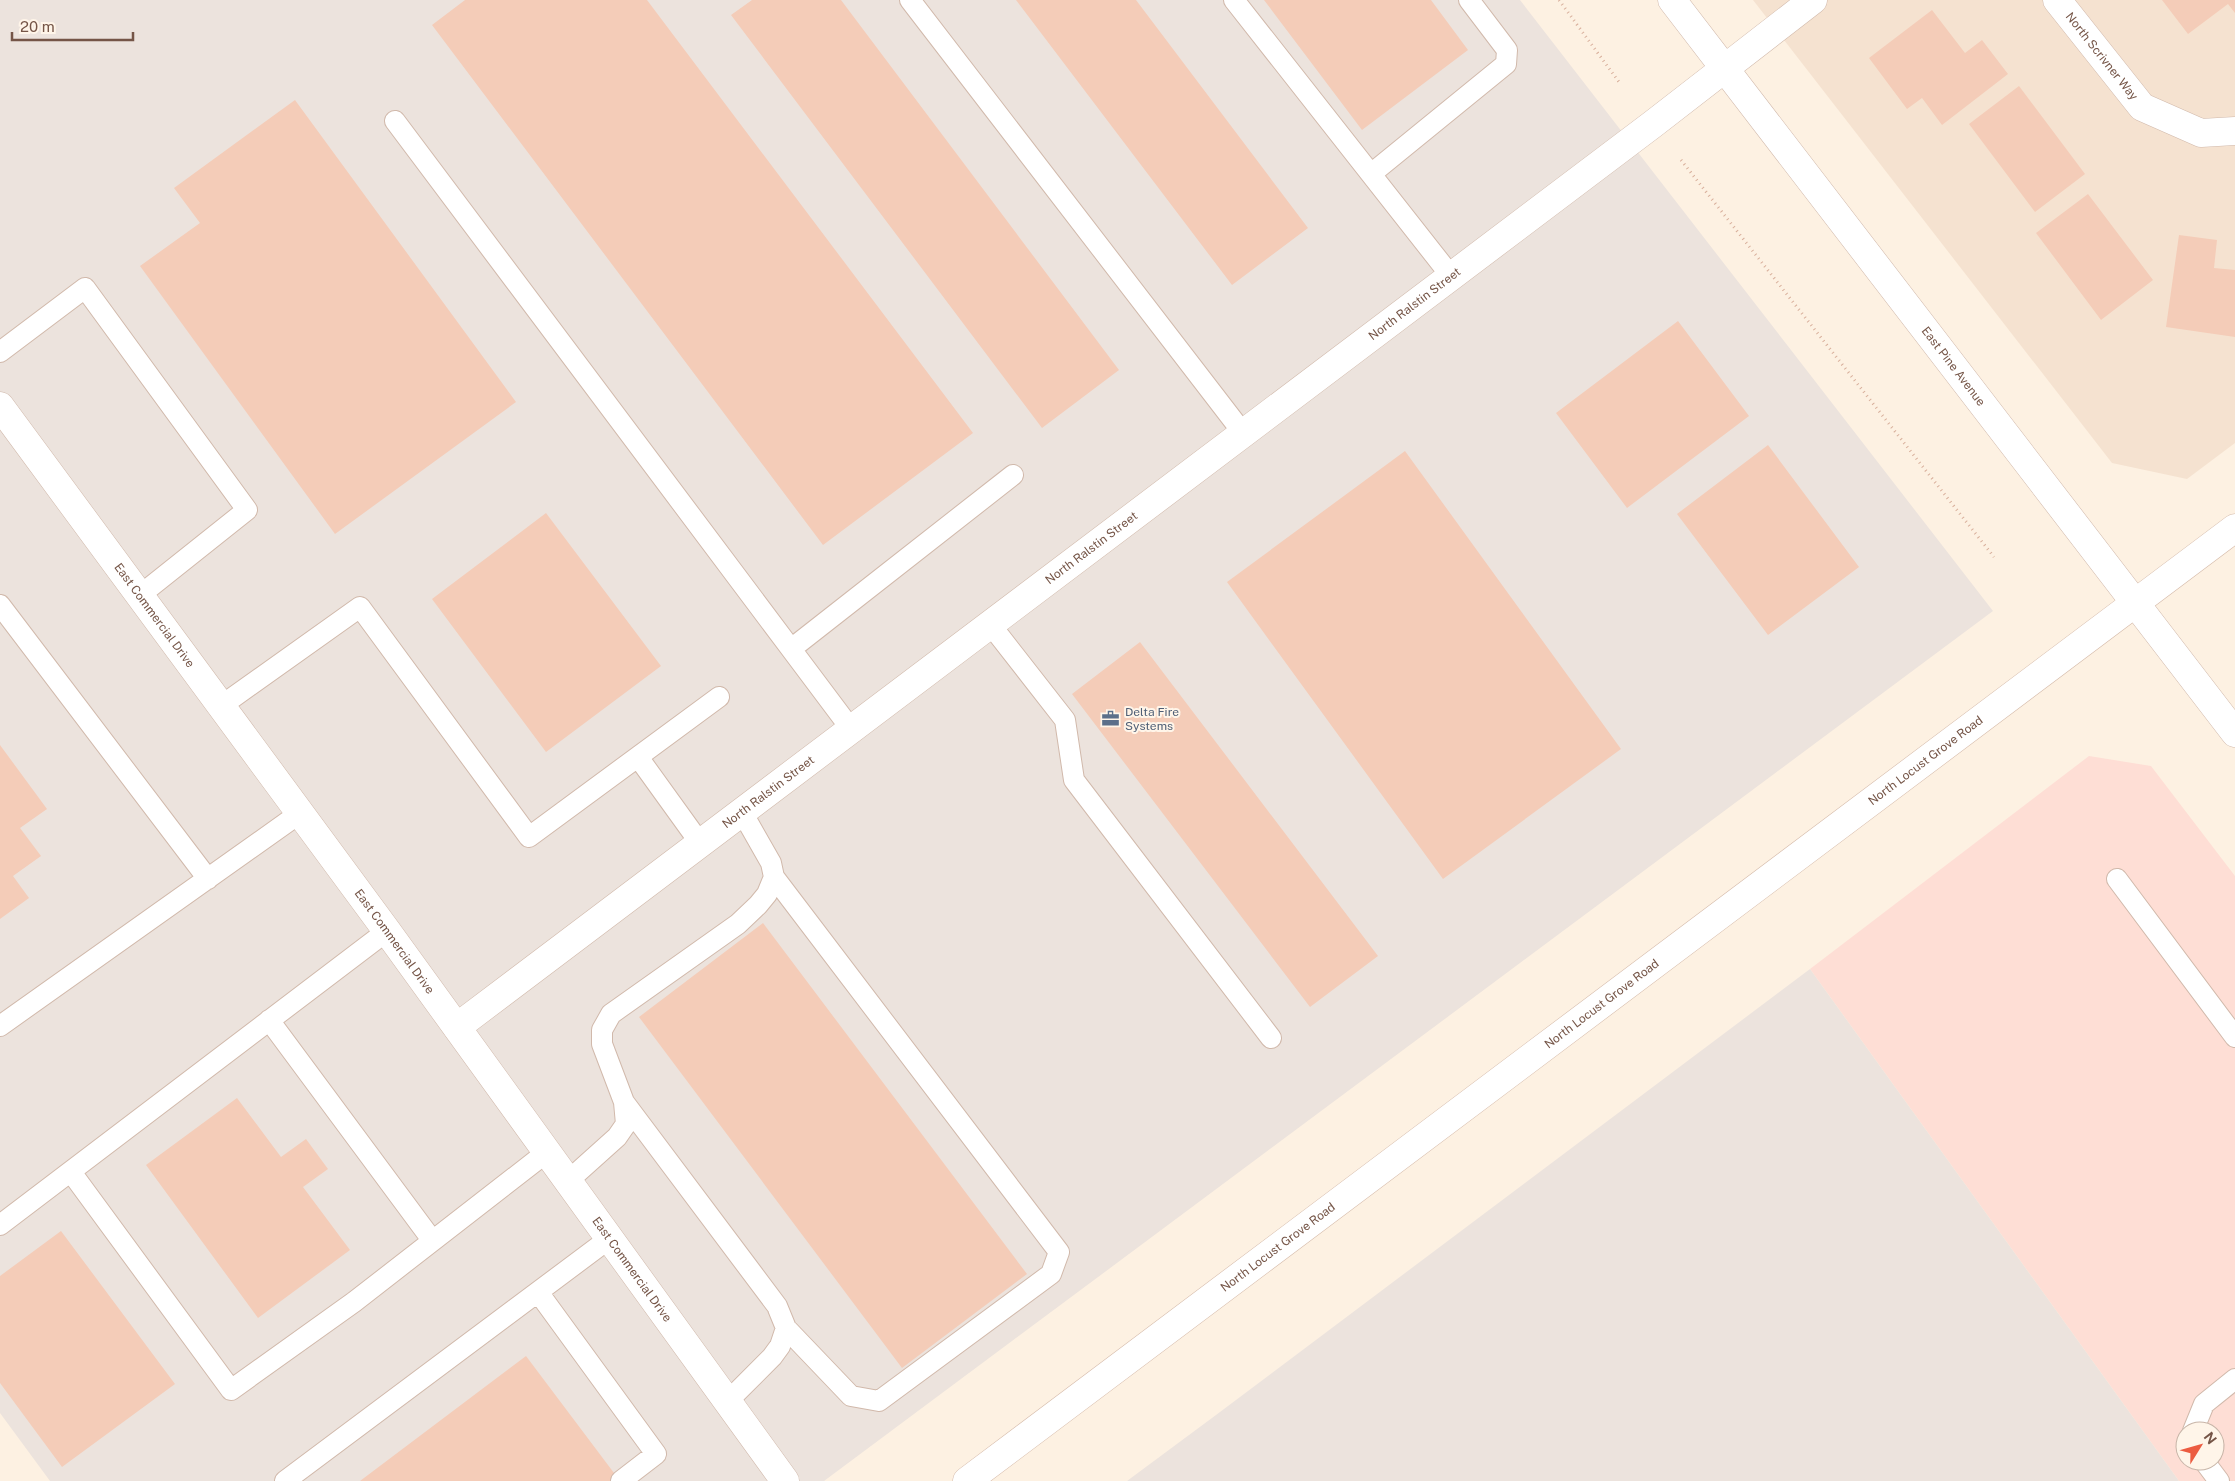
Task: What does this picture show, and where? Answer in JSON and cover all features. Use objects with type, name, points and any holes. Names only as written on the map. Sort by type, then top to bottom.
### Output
[{"type":"street","name":"East Pine Avenue","points":[[1672,0],[2235,734]]},
{"type":"street","name":"North Ralstin Street","points":[[457,1027],[1814,0]]},
{"type":"street","name":"North Scrivner Way","points":[[2057,0],[2142,106],[2201,133],[2235,131]]},
{"type":"street","name":"East Commercial Drive","points":[[0,406],[387,930],[785,1481]]},
{"type":"street","name":"North Locust Grove Road","points":[[967,1481],[2235,528]]},
{"type":"lane","points":[[910,0],[1243,433]]},
{"type":"lane","points":[[1234,0],[1451,276]]},
{"type":"lane","points":[[1371,174],[1506,64],[1508,50],[1468,0]]},
{"type":"lane","points":[[396,121],[851,729]]},
{"type":"lane","points":[[0,352],[85,288],[247,510],[139,596]]},
{"type":"lane","points":[[791,649],[1013,475]]},
{"type":"lane","points":[[0,605],[208,879]]},
{"type":"lane","points":[[221,706],[360,606],[529,837],[719,697]]},
{"type":"lane","points":[[990,624],[1065,720],[1074,780],[1271,1038]]},
{"type":"lane","points":[[638,757],[700,843]]},
{"type":"lane","points":[[0,1026],[300,812]]},
{"type":"lane","points":[[624,1102],[777,1306],[786,1328],[851,1396],[879,1401],[1051,1274],[1059,1252],[774,877],[771,863],[742,812]]},
{"type":"lane","points":[[568,1181],[617,1137],[626,1124],[624,1102],[602,1044],[602,1030],[611,1014],[738,924],[758,906],[767,894],[774,877]]},
{"type":"lane","points":[[2117,880],[2235,1037]]},
{"type":"lane","points":[[0,1225],[387,930]]},
{"type":"lane","points":[[269,1020],[432,1240]]},
{"type":"lane","points":[[70,1172],[232,1390],[354,1302],[547,1152]]},
{"type":"lane","points":[[285,1481],[610,1238]]},
{"type":"lane","points":[[538,1292],[656,1454],[621,1481]]},
{"type":"lane","points":[[728,1402],[772,1357],[780,1346],[786,1328]]},
{"type":"lane","points":[[2197,1421],[2204,1404],[2235,1379]]},
{"type":"path","points":[[1559,0],[1619,82]]},
{"type":"path","points":[[1681,160],[1994,557]]},
{"type":"shaded area","points":[[0,0],[1520,0],[1993,611],[824,1481],[50,1481],[0,1413]]},
{"type":"shaded area","points":[[1753,0],[2235,0],[2235,443],[2187,479],[2112,463]]},
{"type":"shaded area","points":[[2089,756],[2151,766],[2235,876],[2235,1481],[2179,1481],[1810,969]]},
{"type":"shaded area","points":[[1810,969],[2179,1481],[1127,1481],[1216,1415]]},
{"type":"building","points":[[465,0],[647,0],[973,433],[823,545],[432,25]]},
{"type":"building","points":[[752,0],[841,0],[1119,370],[1042,428],[731,15]]},
{"type":"building","points":[[1016,0],[1136,0],[1308,228],[1232,285]]},
{"type":"building","points":[[1264,0],[1431,0],[1468,50],[1362,130]]},
{"type":"building","points":[[2162,0],[2235,0],[2235,13],[2228,4],[2188,34]]},
{"type":"building","points":[[1932,10],[1965,53],[1982,40],[2008,74],[1942,125],[1922,98],[1907,109],[1869,58]]},
{"type":"building","points":[[2019,86],[2085,174],[2035,212],[1969,124]]},
{"type":"building","points":[[295,100],[516,402],[335,534],[140,266],[200,223],[174,188]]},
{"type":"building","points":[[2088,194],[2153,280],[2101,320],[2036,233]]},
{"type":"building","points":[[2179,235],[2217,240],[2214,268],[2235,270],[2235,337],[2166,327]]},
{"type":"building","points":[[1678,321],[1749,416],[1627,508],[1556,413]]},
{"type":"building","points":[[1768,445],[1859,567],[1768,635],[1677,514]]},
{"type":"building","points":[[1405,451],[1621,749],[1443,879],[1227,582]]},
{"type":"building","points":[[546,513],[661,666],[546,752],[432,599]]},
{"type":"building","points":[[1140,642],[1378,956],[1310,1007],[1072,694]]},
{"type":"building","points":[[0,745],[47,809],[20,828],[41,856],[13,876],[29,898],[0,919]]},
{"type":"building","points":[[763,923],[1027,1274],[902,1368],[639,1017]]},
{"type":"building","points":[[237,1098],[281,1157],[306,1139],[328,1169],[303,1187],[350,1250],[258,1318],[146,1165]]},
{"type":"building","points":[[61,1231],[175,1384],[62,1467],[0,1383],[0,1276]]},
{"type":"building","points":[[526,1356],[617,1477],[611,1481],[360,1481]]},
{"type":"place","name":"Delta Fire Systems","points":[[1111,719]]}]
